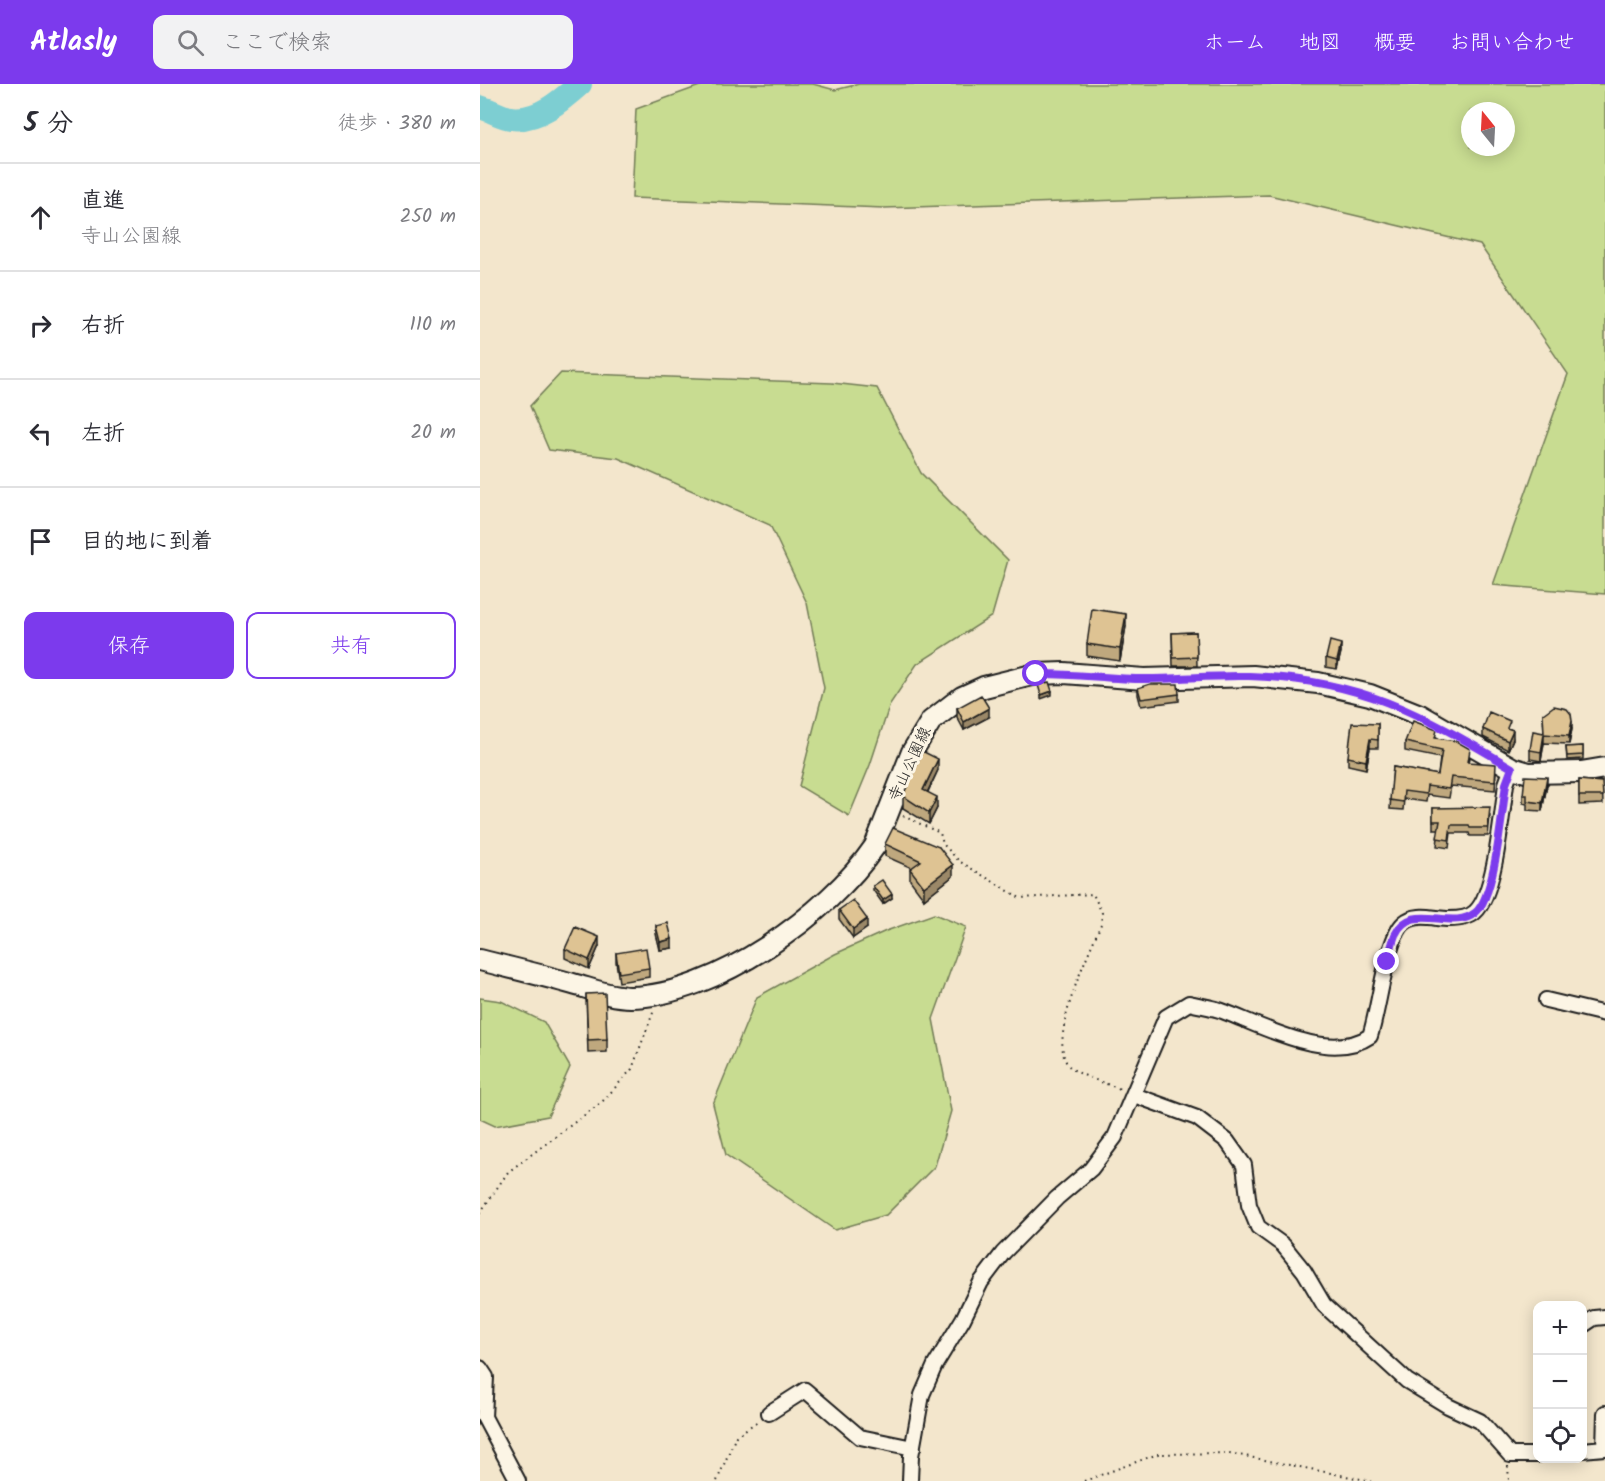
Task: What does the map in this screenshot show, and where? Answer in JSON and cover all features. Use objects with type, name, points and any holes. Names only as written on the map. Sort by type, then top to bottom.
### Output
[{"type":"main road","name":"寺山公園線","points":[[480,960],[597,992],[630,997],[660,993],[722,971],[753,956],[802,924],[833,897],[866,860],[875,846],[912,753],[931,721],[962,697],[984,687],[1036,674],[1064,673],[1144,679],[1253,676],[1350,689],[1420,715],[1512,768],[1529,773],[1552,773],[1605,768]]},
{"type":"street","points":[[910,1481],[922,1395],[935,1365],[963,1319],[981,1282],[1003,1253],[1042,1213],[1091,1169],[1115,1137],[1166,1017],[1189,1003],[1219,1010],[1262,1029],[1318,1044],[1359,1044],[1370,1036],[1387,962],[1396,934],[1405,922],[1417,917],[1466,917],[1475,913],[1488,897],[1506,784],[1512,768]]},
{"type":"street","points":[[1546,1000],[1605,1014]]},
{"type":"street","points":[[1134,1095],[1197,1118],[1227,1141],[1244,1165],[1249,1205],[1258,1227],[1283,1245],[1304,1271],[1324,1305],[1407,1381],[1448,1406],[1480,1421],[1510,1455],[1533,1455]]},
{"type":"street","points":[[1587,1323],[1594,1318],[1605,1317]]},
{"type":"street","points":[[480,1368],[486,1377],[484,1417],[518,1481]]},
{"type":"street","points":[[769,1413],[805,1390],[860,1437],[913,1448]]},
{"type":"street","points":[[1587,1449],[1605,1448],[1605,1413]]},
{"type":"path","points":[[889,809],[940,833],[943,844],[959,861],[1020,898],[1093,894],[1102,913],[1101,924],[1074,991],[1062,1038],[1062,1055],[1070,1068],[1134,1095]]},
{"type":"path","points":[[480,1213],[508,1172],[602,1102],[632,1069],[660,993]]},
{"type":"path","points":[[717,1481],[736,1436],[769,1413]]},
{"type":"path","points":[[1084,1481],[1158,1454],[1229,1453],[1371,1481]]},
{"type":"green space","points":[[705,84],[813,84],[835,90],[859,84],[1605,84],[1605,594],[1493,585],[1568,374],[1480,245],[1269,195],[884,208],[632,198],[636,109]]},
{"type":"green space","points":[[561,373],[832,383],[877,388],[921,473],[1008,560],[992,616],[917,664],[890,704],[870,765],[849,816],[799,786],[824,688],[807,603],[770,525],[618,458],[549,450],[530,406]]},
{"type":"green space","points":[[934,914],[966,927],[933,1019],[951,1111],[935,1166],[886,1215],[835,1230],[726,1155],[713,1104],[757,997],[835,954],[886,931]]},
{"type":"green space","points":[[480,998],[501,1001],[544,1022],[570,1067],[548,1116],[495,1126],[480,1119]]},
{"type":"building","points":[[1092,609],[1126,614],[1120,649],[1087,644]]},
{"type":"building","points":[[1196,632],[1197,657],[1173,658],[1172,633]]},
{"type":"building","points":[[1330,641],[1341,644],[1337,661],[1326,658]]},
{"type":"building","points":[[1049,682],[1052,691],[1041,695],[1038,685]]},
{"type":"building","points":[[1150,684],[1178,684],[1179,694],[1141,699],[1138,688]]},
{"type":"building","points":[[981,695],[989,708],[964,722],[957,708]]},
{"type":"building","points":[[1554,706],[1567,709],[1571,714],[1569,736],[1544,734],[1541,752],[1530,750],[1533,731],[1544,733],[1543,714]]},
{"type":"building","points":[[1489,712],[1510,721],[1507,728],[1513,730],[1508,741],[1483,729]]},
{"type":"building","points":[[1413,721],[1437,730],[1435,738],[1456,741],[1470,749],[1468,762],[1496,764],[1495,781],[1451,777],[1449,789],[1427,786],[1426,794],[1404,791],[1403,802],[1390,800],[1393,767],[1438,775],[1442,750],[1405,742]]},
{"type":"building","points":[[1352,723],[1378,724],[1378,740],[1370,739],[1366,761],[1348,757]]},
{"type":"building","points":[[1583,746],[1583,755],[1567,756],[1566,747]]},
{"type":"building","points":[[922,751],[938,759],[923,790],[937,797],[929,813],[903,796]]},
{"type":"building","points":[[1525,776],[1547,777],[1542,803],[1527,801],[1527,795],[1523,795]]},
{"type":"building","points":[[1579,780],[1602,782],[1603,796],[1579,796]]},
{"type":"building","points":[[1490,807],[1488,828],[1451,825],[1449,840],[1437,838],[1440,821],[1433,821],[1433,808]]},
{"type":"building","points":[[893,828],[939,847],[953,865],[924,887],[910,869],[921,861],[885,844]]},
{"type":"building","points":[[882,880],[892,894],[883,900],[873,886]]},
{"type":"building","points":[[853,900],[867,919],[853,929],[839,910]]},
{"type":"building","points":[[668,923],[672,939],[660,942],[656,926]]},
{"type":"building","points":[[575,927],[599,937],[589,960],[565,949]]},
{"type":"building","points":[[646,948],[649,968],[619,973],[616,953]]},
{"type":"building","points":[[605,993],[607,1039],[588,1040],[586,994]]},
{"type":"waterway","points":[[480,107],[507,117],[530,117],[548,109],[580,84]]},
{"type":"route","points":[[1036,674],[1064,673],[1144,679],[1223,675],[1253,676],[1350,689],[1388,701],[1420,715],[1512,768],[1506,784],[1488,897],[1475,913],[1466,917],[1449,919],[1417,917],[1405,922],[1396,934],[1387,962]]}]
